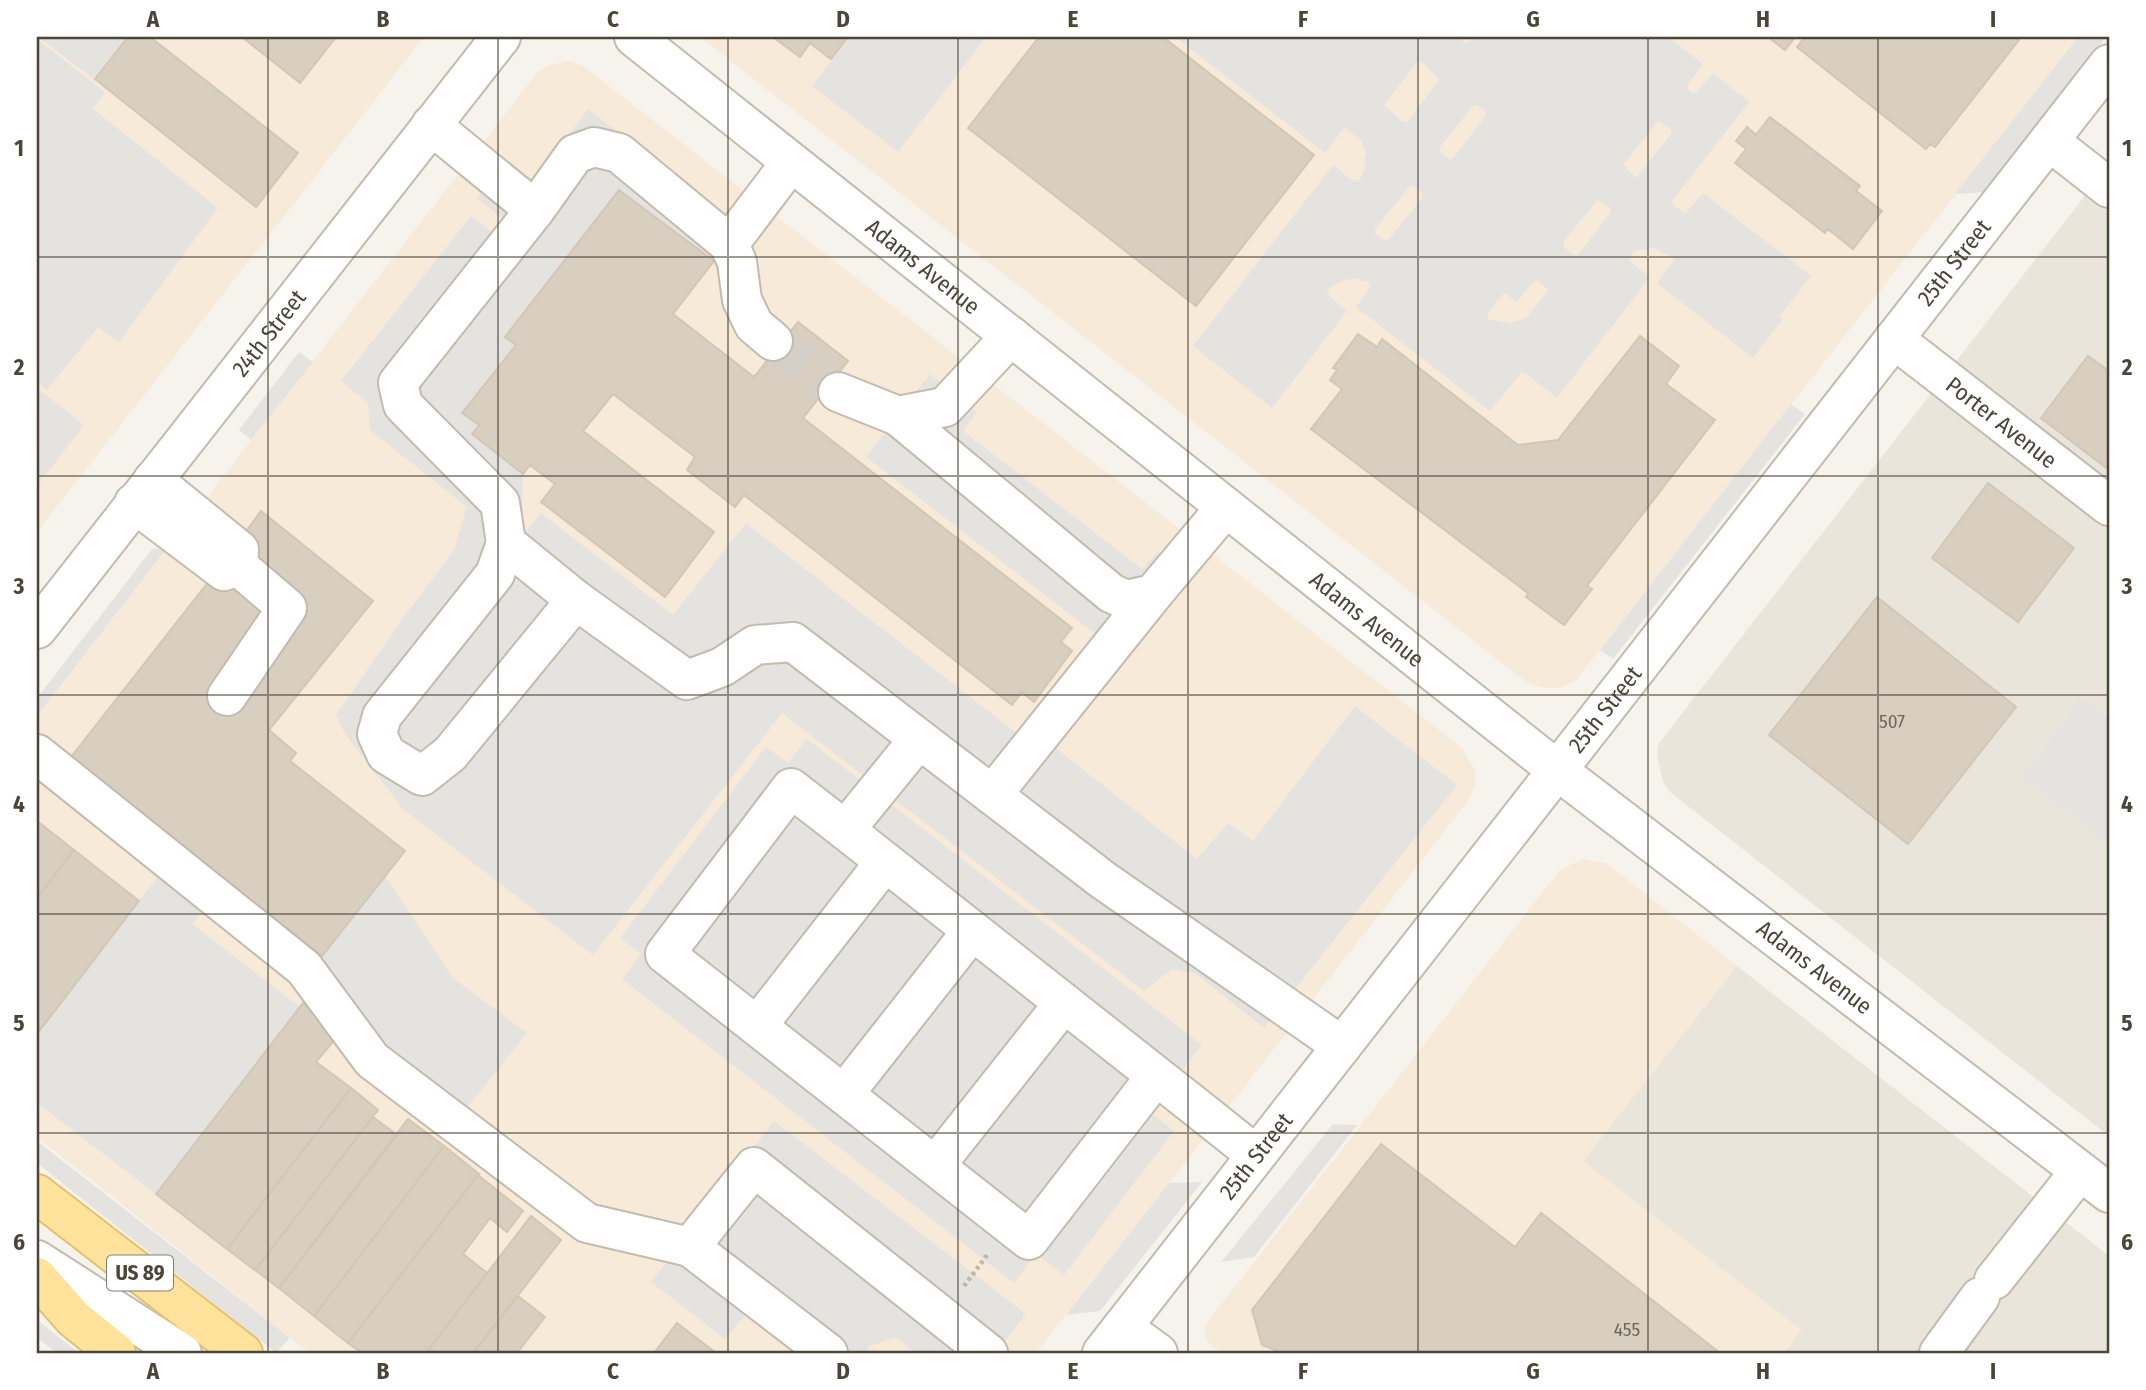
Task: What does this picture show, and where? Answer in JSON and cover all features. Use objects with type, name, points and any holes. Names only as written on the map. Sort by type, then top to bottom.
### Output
[{"type":"main road","name":"US 89","points":[[37,1194],[243,1353]]},
{"type":"main road","points":[[37,1277],[73,1318],[116,1353]]},
{"type":"street","name":"24th Street","points":[[37,629],[501,37]]},
{"type":"street","name":"Adams Avenue","points":[[634,37],[1557,770],[2094,1182]]},
{"type":"street","name":"25th Street","points":[[1112,1340],[2109,64]]},
{"type":"street","points":[[431,125],[535,210]]},
{"type":"street","points":[[2049,141],[2109,188]]},
{"type":"street","points":[[576,600],[450,754],[422,776],[386,754],[377,734],[382,716],[495,574],[506,543],[500,503],[403,405],[398,383],[576,154],[594,147],[619,153],[729,244],[737,262],[742,300],[754,325],[773,341]]},
{"type":"street","points":[[729,244],[791,162]]},
{"type":"street","points":[[898,416],[945,407],[1011,336]]},
{"type":"street","name":"Porter Avenue","points":[[1894,339],[2109,506]]},
{"type":"street","points":[[838,392],[898,416],[1111,593],[1126,600],[1153,594]]},
{"type":"street","points":[[144,492],[239,550],[238,566],[287,608],[227,696]]},
{"type":"street","points":[[992,795],[1226,507]]},
{"type":"street","points":[[506,543],[576,600],[687,680],[722,667],[755,645],[793,642],[1103,880],[1342,1046]]},
{"type":"street","points":[[845,830],[919,739]]},
{"type":"street","points":[[37,754],[304,968],[372,1060],[587,1223],[691,1247],[828,1353]]},
{"type":"street","points":[[1156,1076],[1029,1240],[665,954],[791,788],[845,830],[1256,1155]]},
{"type":"street","points":[[757,1026],[885,862]]},
{"type":"street","points":[[844,1094],[972,931]]},
{"type":"street","points":[[935,1166],[1063,1003]]},
{"type":"street","points":[[691,1247],[754,1167],[988,1353]]},
{"type":"street","points":[[1939,1353],[1987,1289],[2094,1182]]},
{"type":"street","points":[[37,1260],[182,1353]]},
{"type":"street","points":[[1112,1340],[1157,1353]]},
{"type":"path","points":[[960,1292],[990,1251]]},
{"type":"shaded area","points":[[37,37],[424,37],[37,532]]},
{"type":"shaded area","points":[[38,37],[128,37],[95,80]]},
{"type":"shaded area","points":[[700,37],[2078,37],[1577,679],[1563,687],[1545,688],[1529,684]]},
{"type":"shaded area","points":[[850,37],[986,37],[898,152],[812,86]]},
{"type":"shaded area","points":[[1175,37],[1458,37],[1466,43],[1474,37],[1668,37],[1703,64],[1687,85],[1688,90],[1697,92],[1713,73],[1749,102],[1672,201],[1673,206],[1686,213],[1703,193],[1811,276],[1779,317],[1782,320],[1753,358],[1657,283],[1675,259],[1654,248],[1635,251],[1629,261],[1650,277],[1557,398],[1525,373],[1521,373],[1490,411],[1356,307],[1370,287],[1370,282],[1345,280],[1330,287],[1327,294],[1347,311],[1272,408],[1193,346],[1333,165],[1353,181],[1359,181],[1364,170],[1366,153],[1362,142],[1345,127],[1325,153]],"holes":[[[1418,61],[1440,79],[1408,121],[1403,122],[1384,105]],[[1477,105],[1485,111],[1486,116],[1453,158],[1449,159],[1440,152],[1440,147],[1473,106]],[[1660,121],[1671,130],[1671,134],[1639,175],[1635,177],[1623,165],[1657,122]],[[1413,186],[1422,192],[1423,197],[1389,239],[1384,240],[1375,233],[1375,229],[1409,187]],[[1597,200],[1610,208],[1610,213],[1578,255],[1573,255],[1563,243]],[[1534,281],[1549,290],[1526,318],[1510,323],[1488,319],[1487,315],[1504,293],[1517,302]]]},
{"type":"shaded area","points":[[2078,37],[2106,37],[1986,192],[1955,194]]},
{"type":"shaded area","points":[[37,39],[105,92],[93,109],[218,208],[119,342],[98,327],[47,390],[37,382]]},
{"type":"shaded area","points":[[570,61],[583,66],[1462,748],[1476,772],[1475,786],[1468,801],[1036,1353],[309,1353],[37,1137],[37,716],[538,72],[549,65]]},
{"type":"shaded area","points":[[588,109],[739,225],[714,261],[619,190],[505,337],[516,345],[463,413],[479,425],[473,434],[523,474],[522,536],[541,513],[673,615],[746,523],[1019,735],[1053,746],[1197,859],[1228,823],[1253,841],[1355,706],[1457,785],[1264,1028],[1196,974],[1172,969],[1144,991],[782,713],[593,955],[403,809],[345,734],[336,715],[453,552],[467,507],[370,430],[368,403],[341,381],[471,216],[492,232],[503,219],[477,198],[505,159],[534,181]]},
{"type":"shaded area","points":[[2105,170],[2109,173],[2109,1136],[1670,792],[1663,782],[1657,755],[1659,743]]},
{"type":"shaded area","points":[[299,352],[313,362],[251,440],[239,430]]},
{"type":"shaded area","points":[[930,374],[977,412],[963,431],[1142,569],[1158,552],[1191,575],[1124,656],[866,457]]},
{"type":"shaded area","points":[[37,388],[84,425],[37,486]]},
{"type":"shaded area","points":[[1791,404],[1805,414],[1613,659],[1600,650]]},
{"type":"shaded area","points":[[168,547],[37,716],[37,698],[152,549]]},
{"type":"shaded area","points":[[2081,698],[2109,719],[2109,845],[2022,777]]},
{"type":"shaded area","points":[[807,739],[1202,1045],[1150,1112],[1174,1131],[1064,1275],[1036,1254],[1014,1283],[622,979],[641,954],[620,938],[766,747],[788,763]]},
{"type":"shaded area","points":[[1583,859],[1606,863],[1737,966],[1583,1161],[1801,1330],[1784,1353],[1225,1353],[1213,1348],[1205,1338],[1205,1328],[1209,1320],[1560,870]]},
{"type":"shaded area","points":[[160,874],[203,909],[192,924],[300,1007],[156,1194],[37,1103],[37,1034]]},
{"type":"shaded area","points":[[385,876],[453,978],[527,1033],[463,1113],[375,1047],[314,965]]},
{"type":"shaded area","points":[[1737,966],[2109,1256],[2109,1353],[1784,1353],[1801,1330],[1582,1161]]},
{"type":"shaded area","points":[[774,1121],[1026,1314],[996,1353],[916,1353],[895,1337],[870,1346],[864,1353],[795,1353],[745,1315],[725,1339],[651,1282]]},
{"type":"shaded area","points":[[1333,1124],[1357,1125],[1254,1257],[1221,1262]]},
{"type":"shaded area","points":[[37,1141],[290,1338],[276,1353],[37,1163]]},
{"type":"shaded area","points":[[1202,1182],[1100,1311],[1066,1315],[1169,1183]]},
{"type":"shaded area","points":[[37,1320],[79,1353],[57,1353],[37,1338]]},
{"type":"building","points":[[128,37],[150,37],[298,153],[256,207],[95,79]]},
{"type":"building","points":[[242,37],[336,37],[300,83]]},
{"type":"building","points":[[773,37],[848,37],[831,59],[810,43],[800,57]]},
{"type":"building","points":[[1039,37],[1163,37],[1314,155],[1196,306],[968,128]]},
{"type":"building","points":[[1768,37],[1795,37],[1785,50]]},
{"type":"building","points":[[1805,37],[2015,37],[2019,40],[1935,147],[1930,144],[1926,149],[1797,47]]},
{"type":"building","points":[[1770,117],[1860,186],[1856,191],[1882,211],[1853,249],[1828,229],[1825,233],[1735,163],[1746,149],[1736,141],[1747,127],[1756,135]]},
{"type":"building","points":[[619,190],[714,261],[673,314],[754,377],[798,322],[848,361],[803,418],[1072,628],[1061,642],[1072,651],[1034,702],[1022,692],[1012,705],[744,495],[735,507],[687,470],[695,457],[613,394],[583,431],[714,532],[665,597],[541,502],[555,484],[530,465],[523,474],[472,434],[479,425],[462,413],[516,345],[505,337]]},
{"type":"building","points":[[1358,334],[1377,347],[1382,339],[1518,445],[1558,440],[1640,336],[1679,366],[1666,384],[1715,420],[1587,586],[1592,589],[1564,625],[1526,597],[1528,593],[1311,429],[1342,389],[1330,380],[1337,370],[1333,368]]},
{"type":"building","points":[[2088,356],[2109,371],[2109,470],[2041,418]]},
{"type":"building","points":[[1988,483],[2074,548],[2018,622],[1932,558]]},
{"type":"building","points":[[261,511],[373,601],[269,730],[296,753],[290,761],[405,851],[322,956],[71,757]]},
{"type":"building","points":[[1877,597],[2016,707],[1908,844],[1769,735]]},
{"type":"building","points":[[37,821],[74,850],[37,898]]},
{"type":"building","points":[[74,850],[139,901],[37,1034],[37,898]]},
{"type":"building","points":[[303,1003],[324,1020],[337,1037],[316,1062],[351,1088],[227,1249],[156,1194]]},
{"type":"building","points":[[351,1088],[378,1110],[255,1270],[227,1249]]},
{"type":"building","points":[[373,1117],[397,1135],[279,1288],[255,1270]]},
{"type":"building","points":[[408,1119],[444,1146],[314,1316],[279,1288]]},
{"type":"building","points":[[1381,1144],[1515,1247],[1541,1213],[1720,1353],[1283,1353],[1262,1345],[1252,1310]]},
{"type":"building","points":[[444,1146],[479,1174],[348,1343],[314,1316]]},
{"type":"building","points":[[478,1175],[523,1211],[507,1232],[490,1218],[463,1254],[487,1273],[426,1353],[362,1353],[348,1343]]},
{"type":"building","points":[[531,1216],[561,1240],[473,1353],[426,1353]]},
{"type":"building","points":[[518,1296],[545,1317],[517,1353],[473,1353]]},
{"type":"building","points":[[677,1323],[716,1353],[654,1353]]},
{"type":"tunnel","points":[[773,341],[838,392]]}]
